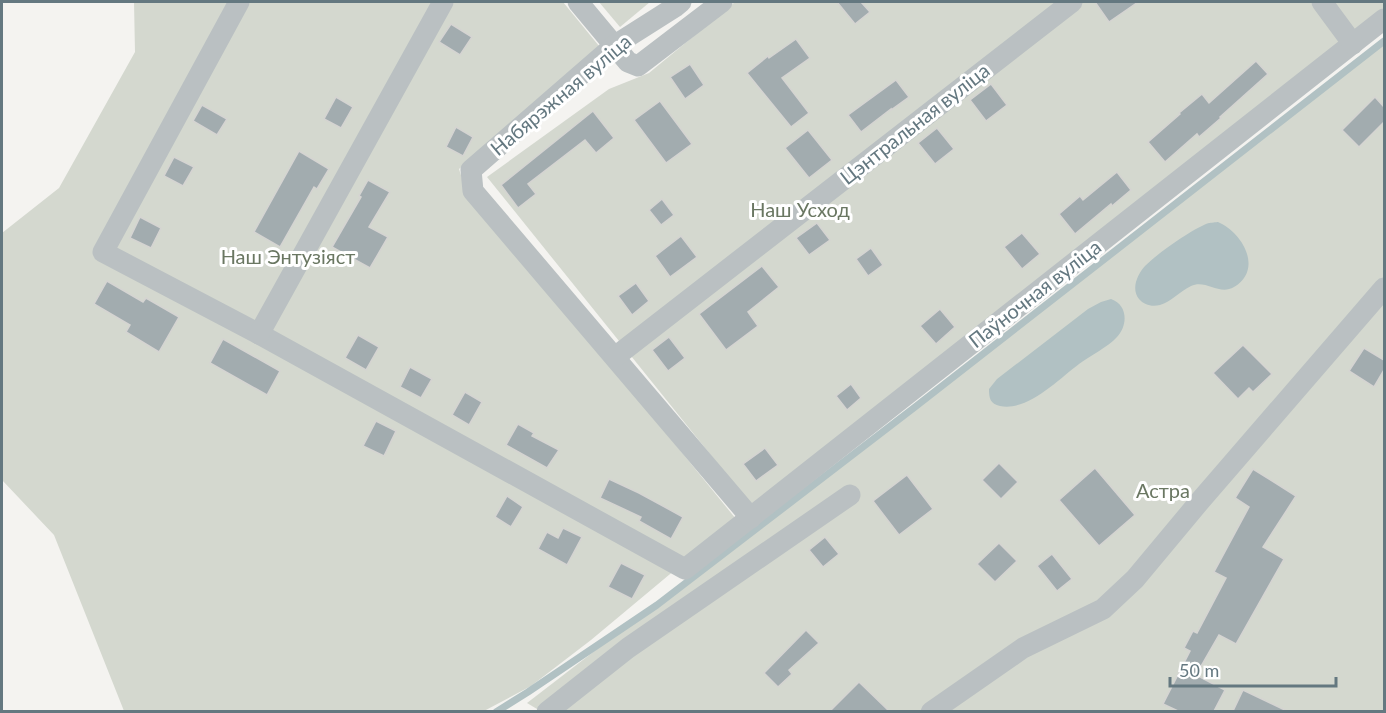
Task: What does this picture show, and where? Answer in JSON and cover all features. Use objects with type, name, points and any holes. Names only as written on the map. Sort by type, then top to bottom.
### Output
[{"type":"lane","points":[[239,2],[103,252],[260,334],[442,2]]},
{"type":"lane","points":[[578,2],[628,62],[638,66],[722,2]]},
{"type":"lane","name":"Набярэжная вуліца","points":[[615,357],[473,190],[471,170],[615,45],[681,2]]},
{"type":"lane","name":"Цэнтральная вуліца","points":[[615,357],[1072,2]]},
{"type":"lane","points":[[1322,2],[1353,44]]},
{"type":"lane","name":"Паўночная вуліца","points":[[260,334],[685,569],[1384,19]]},
{"type":"lane","points":[[931,711],[1023,648],[1103,609],[1135,579],[1384,288]]},
{"type":"lane","points":[[615,357],[751,518]]},
{"type":"lane","points":[[547,711],[628,648],[850,495]]},
{"type":"green space","name":"Наш Энтузіяст","points":[[134,2],[563,2],[599,46],[459,169],[464,185],[736,519],[591,640],[531,686],[484,711],[124,711],[54,535],[2,480],[2,233],[59,188],[135,52]]},
{"type":"green space","points":[[599,2],[650,2],[620,27]]},
{"type":"green space","name":"Наш Усход","points":[[735,2],[1384,2],[1384,9],[751,505],[487,177],[609,89],[649,73]]},
{"type":"green space","name":"Астра","points":[[1384,43],[1384,711],[542,712],[527,703]]},
{"type":"shaded area","points":[[1218,222],[1227,227],[1242,242],[1248,261],[1248,271],[1243,279],[1234,287],[1223,290],[1197,284],[1160,305],[1148,305],[1141,301],[1135,287],[1137,278],[1145,266],[1166,248],[1194,230],[1209,223]]},
{"type":"shaded area","points":[[1111,299],[1121,306],[1124,316],[1121,332],[1113,341],[1032,399],[1010,407],[992,402],[989,389],[997,379],[1088,309]]},
{"type":"building","points":[[837,2],[861,2],[870,12],[855,24]]},
{"type":"building","points":[[1095,2],[1138,2],[1109,22]]},
{"type":"building","points":[[451,24],[472,37],[460,55],[439,42]]},
{"type":"building","points":[[796,39],[810,58],[782,78],[809,113],[791,127],[747,73],[768,56],[769,58]]},
{"type":"building","points":[[1256,61],[1268,74],[1199,137],[1197,134],[1165,162],[1148,142],[1202,94],[1209,103]]},
{"type":"building","points":[[690,64],[704,85],[685,99],[670,77]]},
{"type":"building","points":[[896,80],[909,97],[861,132],[848,115]]},
{"type":"building","points":[[991,84],[1007,105],[986,121],[970,100]]},
{"type":"building","points":[[336,97],[353,107],[341,128],[324,119]]},
{"type":"building","points":[[1375,97],[1384,107],[1384,122],[1359,147],[1342,130]]},
{"type":"building","points":[[660,101],[692,144],[666,163],[634,120]]},
{"type":"building","points":[[202,105],[227,119],[217,135],[193,121]]},
{"type":"building","points":[[593,111],[614,138],[596,153],[585,140],[528,184],[536,194],[518,208],[501,185]]},
{"type":"building","points":[[456,127],[473,137],[463,156],[446,147]]},
{"type":"building","points":[[937,128],[954,149],[935,164],[918,143]]},
{"type":"building","points":[[808,130],[832,160],[809,178],[785,148]]},
{"type":"building","points":[[299,151],[329,169],[317,189],[314,187],[280,247],[254,232]]},
{"type":"building","points":[[174,157],[194,167],[183,186],[164,176]]},
{"type":"building","points":[[1117,172],[1131,190],[1075,234],[1059,214],[1080,196],[1083,200]]},
{"type":"building","points":[[368,180],[390,192],[369,227],[388,237],[370,268],[332,247],[361,197],[359,196]]},
{"type":"building","points":[[662,199],[674,215],[661,225],[649,210]]},
{"type":"building","points":[[140,217],[161,228],[151,248],[130,238]]},
{"type":"building","points":[[817,223],[830,240],[809,255],[796,238]]},
{"type":"building","points":[[1022,233],[1040,254],[1022,269],[1004,247]]},
{"type":"building","points":[[681,236],[697,257],[670,277],[655,256]]},
{"type":"building","points":[[871,248],[883,265],[868,276],[856,259]]},
{"type":"building","points":[[762,266],[779,287],[748,312],[758,326],[726,350],[699,314]]},
{"type":"building","points":[[107,281],[143,302],[146,298],[179,317],[159,352],[126,332],[130,325],[94,304]]},
{"type":"building","points":[[636,283],[649,301],[632,315],[618,296]]},
{"type":"building","points":[[940,309],[955,327],[936,344],[920,326]]},
{"type":"building","points":[[358,335],[379,347],[366,370],[345,358]]},
{"type":"building","points":[[669,337],[685,358],[668,371],[652,350]]},
{"type":"building","points":[[223,339],[280,371],[267,395],[210,363]]},
{"type":"building","points":[[1243,345],[1272,374],[1253,392],[1249,388],[1238,399],[1213,373]]},
{"type":"building","points":[[1364,348],[1384,360],[1384,370],[1374,387],[1349,371]]},
{"type":"building","points":[[410,367],[432,379],[421,398],[400,387]]},
{"type":"building","points":[[851,384],[861,398],[847,410],[836,396]]},
{"type":"building","points":[[465,392],[482,402],[469,425],[452,415]]},
{"type":"building","points":[[376,421],[396,431],[384,456],[363,446]]},
{"type":"building","points":[[518,424],[534,433],[532,436],[559,450],[547,468],[506,445]]},
{"type":"building","points":[[765,448],[778,465],[756,481],[743,464]]},
{"type":"building","points":[[999,463],[1018,482],[1001,499],[982,480]]},
{"type":"building","points":[[1095,468],[1135,515],[1099,546],[1059,500]]},
{"type":"building","points":[[1253,469],[1296,496],[1263,547],[1284,559],[1236,644],[1219,635],[1196,675],[1225,690],[1214,711],[1178,711],[1163,704],[1190,651],[1184,648],[1193,631],[1197,633],[1226,578],[1214,572],[1249,507],[1235,498]]},
{"type":"building","points":[[907,475],[933,509],[899,535],[873,501]]},
{"type":"building","points":[[609,479],[683,517],[671,539],[639,521],[641,517],[600,498]]},
{"type":"building","points":[[507,496],[523,507],[511,527],[495,517]]},
{"type":"building","points":[[563,528],[582,537],[567,565],[538,549],[547,532],[558,538]]},
{"type":"building","points":[[825,537],[839,554],[823,567],[809,550]]},
{"type":"building","points":[[999,543],[1017,561],[995,582],[977,564]]},
{"type":"building","points":[[1052,554],[1072,579],[1057,591],[1037,566]]},
{"type":"building","points":[[621,563],[645,575],[632,599],[608,587]]},
{"type":"building","points":[[806,630],[819,643],[789,670],[792,674],[778,687],[764,673]]},
{"type":"building","points":[[859,682],[889,711],[830,711]]},
{"type":"building","points":[[1243,690],[1287,711],[1233,711]]},
{"type":"waterway","points":[[496,712],[657,605],[1384,41]]}]
